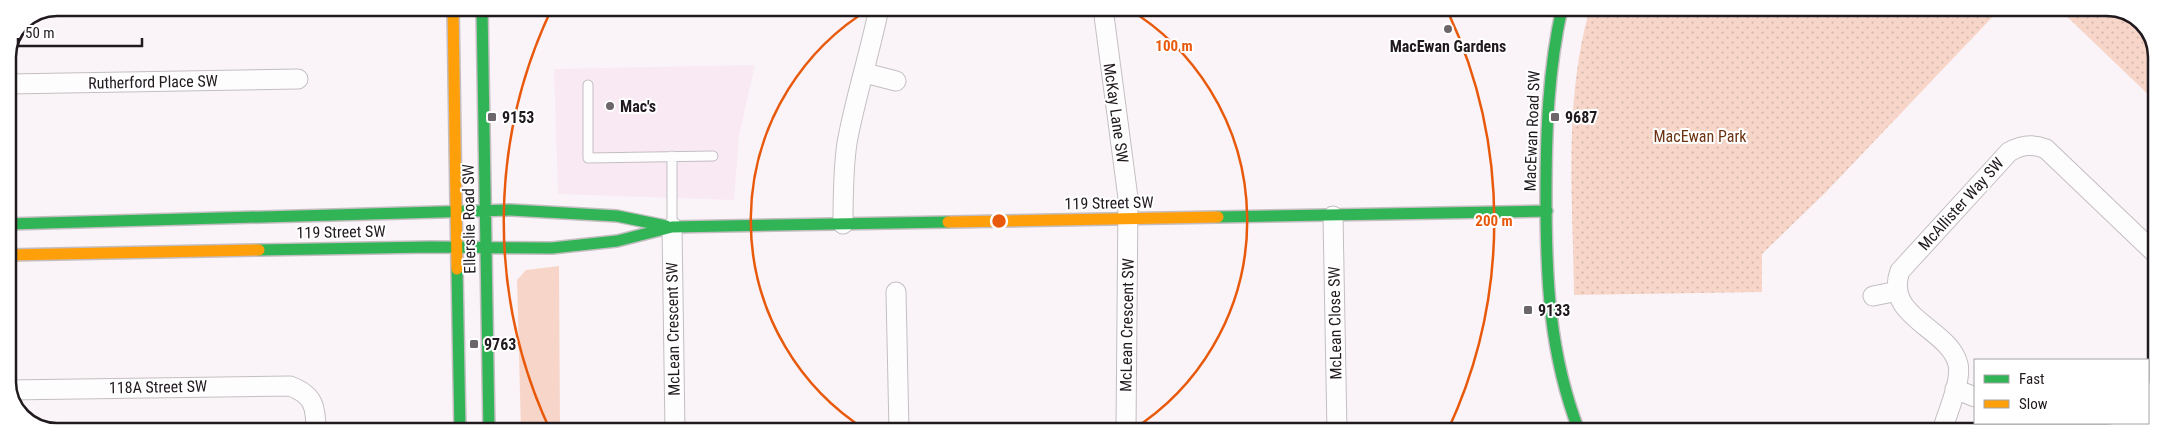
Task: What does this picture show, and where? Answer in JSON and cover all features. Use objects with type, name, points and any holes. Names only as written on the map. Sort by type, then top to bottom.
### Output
[{"type":"street","name":"Ellerslie Road SW","points":[[453,16],[460,423]]},
{"type":"street","name":"Ellerslie Road SW","points":[[482,16],[489,423]]},
{"type":"street","points":[[843,224],[844,163],[877,16]]},
{"type":"street","name":"McKay Lane SW","points":[[1104,16],[1126,183],[1128,219]]},
{"type":"street","name":"MacEwan Road SW","points":[[1560,16],[1552,56],[1547,98],[1546,211],[1550,319],[1560,373],[1576,423]]},
{"type":"street","points":[[865,73],[896,81]]},
{"type":"street","name":"Rutherford Place SW","points":[[16,84],[298,79]]},
{"type":"street","name":"McAllister Way SW","points":[[1898,291],[1900,271],[2009,152],[2023,146],[2039,146],[2046,149],[2148,246]]},
{"type":"street","name":"119 Street SW","points":[[16,224],[485,211],[617,216],[672,227],[1546,211]]},
{"type":"street","name":"McLean Close SW","points":[[1333,216],[1337,423]]},
{"type":"street","name":"McLean Crescent SW","points":[[1126,423],[1128,219]]},
{"type":"street","name":"119 Street SW","points":[[16,255],[486,246],[552,248],[618,241],[672,227]]},
{"type":"street","name":"McLean Crescent SW","points":[[672,227],[675,423]]},
{"type":"street","points":[[1873,296],[1898,291],[1904,306],[1953,352],[1959,374],[1944,423]]},
{"type":"street","points":[[896,292],[899,423]]},
{"type":"street","name":"118A Street SW","points":[[17,390],[280,384],[290,386],[306,394],[315,408],[316,423]]},
{"type":"street","points":[[1955,389],[1974,397]]},
{"type":"lane","points":[[588,85],[588,158],[713,156]]},
{"type":"lane","points":[[672,156],[672,227]]},
{"type":"shaded area","points":[[755,65],[739,135],[734,200],[558,194],[554,69]]},
{"type":"green space","name":"MacEwan Park","points":[[1588,16],[1993,16],[1826,192],[1762,254],[1762,292],[1574,295],[1573,115],[1582,43]]},
{"type":"green space","points":[[2066,16],[2115,17],[2120,18],[2138,30],[2145,41],[2148,54],[2148,94]]},
{"type":"green space","points":[[559,266],[560,423],[521,423],[517,280],[526,270]]},
{"type":"traffic: fast","points":[[482,16],[489,423]]},
{"type":"traffic: fast","points":[[1560,16],[1551,79],[1547,125],[1547,257],[1555,344],[1561,373],[1576,423]]},
{"type":"traffic: fast","points":[[16,224],[511,210],[617,216],[666,226]]},
{"type":"traffic: fast","points":[[1218,217],[1547,211]]},
{"type":"traffic: fast","points":[[259,250],[430,247],[552,248],[617,241],[672,227],[948,222]]},
{"type":"traffic: fast","points":[[457,269],[460,423]]},
{"type":"traffic: slow","points":[[453,16],[457,269]]},
{"type":"traffic: slow","points":[[948,222],[1218,217]]},
{"type":"traffic: slow","points":[[16,255],[259,250]]},
{"type":"place","name":"MacEwan Gardens","points":[[1448,29]]},
{"type":"place","name":"Mac's","points":[[610,106]]},
{"type":"place","name":"9153","points":[[492,117]]},
{"type":"place","name":"9687","points":[[1555,117]]},
{"type":"place","name":"9133","points":[[1528,310]]},
{"type":"place","name":"9763","points":[[474,344]]}]
